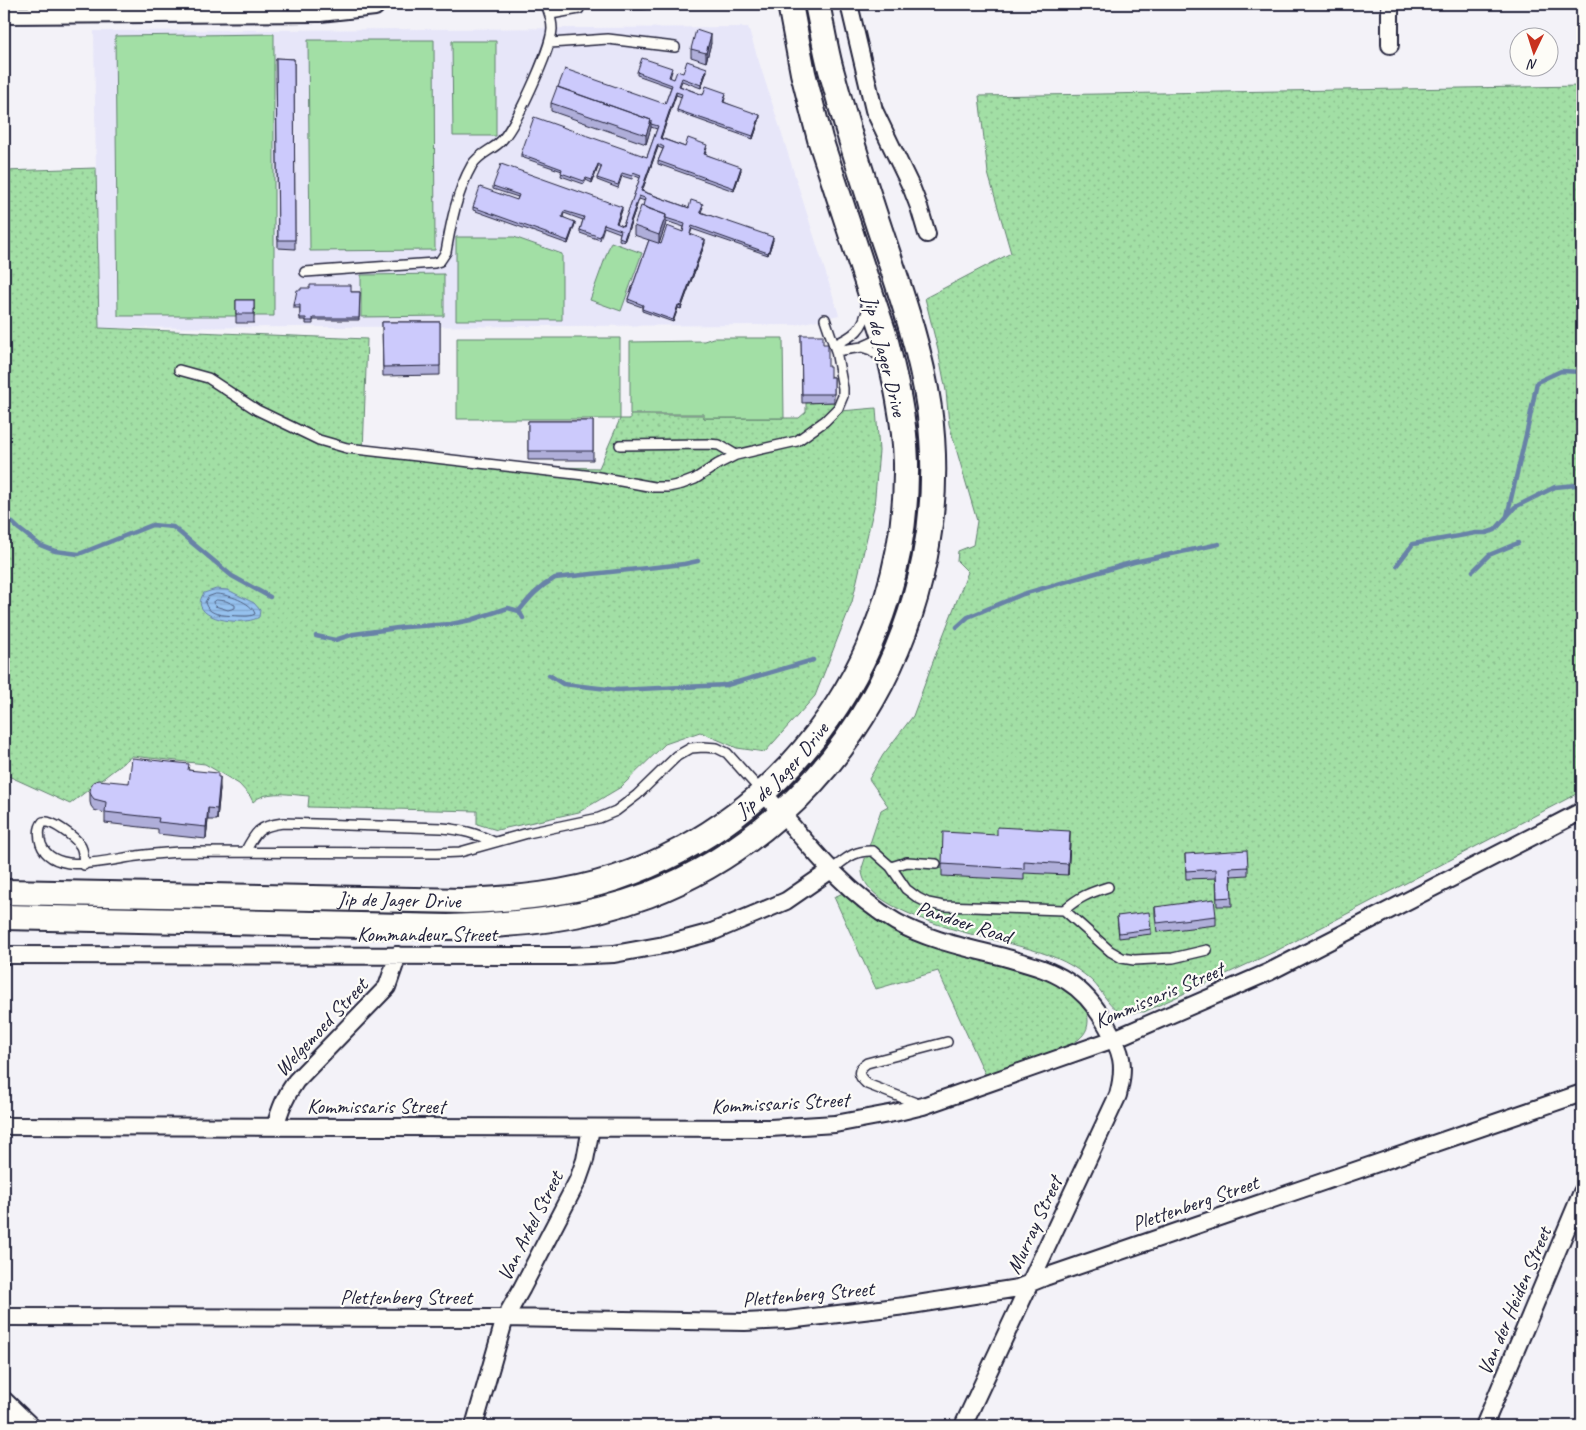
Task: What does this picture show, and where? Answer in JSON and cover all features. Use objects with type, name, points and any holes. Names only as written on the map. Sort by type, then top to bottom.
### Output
[{"type":"main road","name":"Jip de Jager Drive","points":[[4,892],[465,901],[531,897],[578,888],[615,878],[667,857],[706,835],[737,814],[763,792],[805,749],[836,708],[874,636],[889,593],[897,561],[903,526],[906,479],[904,432],[892,367],[820,138],[803,74],[790,4]]},
{"type":"main road","points":[[817,4],[830,68],[856,156],[861,204],[895,311],[896,318],[893,328],[884,337]]},
{"type":"main road","name":"Jip de Jager Drive","points":[[4,917],[448,927],[542,921],[619,904],[674,883],[699,871],[745,842],[781,813],[825,768],[856,727],[874,699],[895,657],[913,606],[923,570],[928,541],[932,504],[932,438],[920,364],[904,304],[856,156]]},
{"type":"street","points":[[849,4],[874,110],[912,189],[927,234]]},
{"type":"street","points":[[1390,4],[1390,45]]},
{"type":"street","points":[[4,15],[242,9],[320,13],[375,6]]},
{"type":"street","name":"Pandoer Road","points":[[763,792],[832,870],[866,902],[895,922],[925,936],[1034,965],[1054,973],[1090,1000],[1114,1039]]},
{"type":"street","name":"Kommissaris Street","points":[[4,1126],[770,1128],[802,1127],[864,1119],[923,1106],[1114,1039],[1269,972],[1582,811]]},
{"type":"street","name":"Kommandeur Street","points":[[4,955],[568,956],[614,954],[664,945],[712,932],[786,901],[832,870]]},
{"type":"street","name":"Welgemoed Street","points":[[275,1127],[281,1106],[296,1081],[387,986],[397,956]]},
{"type":"street","name":"Murray Street","points":[[963,1426],[1118,1094],[1122,1064],[1119,1048],[1114,1039]]},
{"type":"street","name":"Plettenberg Street","points":[[4,1317],[505,1318],[745,1322],[788,1320],[905,1306],[1018,1288],[1054,1273],[1582,1093]]},
{"type":"street","name":"Van Arkel Street","points":[[474,1426],[505,1318],[578,1180],[585,1160],[591,1128]]},
{"type":"street","name":"Van der Heiden Street","points":[[1484,1426],[1582,1192]]},
{"type":"street","points":[[4,1400],[31,1426]]},
{"type":"lane","points":[[305,272],[434,263],[440,261],[446,252],[459,194],[473,163],[483,153],[500,143],[508,132],[538,74],[550,44],[552,30],[551,14],[546,4]]},
{"type":"lane","points":[[630,4],[643,4]]},
{"type":"lane","points":[[551,14],[580,10]]},
{"type":"lane","points":[[550,44],[608,38],[675,47]]},
{"type":"lane","points":[[835,348],[856,333],[861,326],[867,312],[868,286]]},
{"type":"lane","points":[[179,370],[208,378],[257,410],[319,440],[347,448],[594,476],[654,487],[668,487],[695,479],[736,455],[797,441],[838,408],[843,396],[835,348],[825,319]]},
{"type":"lane","points":[[835,348],[862,346],[884,337]]},
{"type":"lane","points":[[862,346],[877,354],[892,367]]},
{"type":"lane","points":[[620,445],[708,444],[719,445],[736,455]]},
{"type":"lane","points":[[84,864],[83,850],[76,840],[52,823],[47,821],[40,825],[40,841],[50,855],[64,861],[84,864],[179,852],[460,852],[528,833],[599,818],[616,811],[644,789],[677,756],[691,748],[703,747],[716,748],[727,753],[763,792]]},
{"type":"lane","points":[[245,852],[259,831],[266,826],[283,823],[466,830],[494,842]]},
{"type":"lane","points":[[832,870],[852,854],[862,850],[873,851],[891,867],[906,889],[928,903],[943,906],[1064,910],[1110,951],[1122,958],[1134,960],[1173,958],[1207,950]]},
{"type":"lane","points":[[891,867],[907,862],[936,864]]},
{"type":"lane","points":[[1064,910],[1076,900],[1108,887]]},
{"type":"lane","points":[[923,1106],[867,1084],[861,1078],[859,1072],[867,1063],[947,1042]]},
{"type":"shaded area","points":[[748,27],[839,315],[795,325],[98,328],[94,31]]},
{"type":"green space","points":[[274,34],[274,316],[254,316],[254,309],[237,309],[236,316],[118,316],[115,36]]},
{"type":"green space","points":[[308,40],[434,40],[435,250],[310,251]]},
{"type":"green space","points":[[452,41],[496,41],[496,136],[453,136]]},
{"type":"green space","points":[[1582,86],[1582,791],[1276,951],[1144,1012],[1122,1013],[1118,1011],[1088,978],[1057,958],[921,919],[898,909],[879,897],[866,883],[862,868],[881,810],[888,806],[869,779],[883,755],[913,716],[968,572],[957,561],[958,551],[973,545],[977,521],[949,424],[946,391],[925,298],[1011,253],[988,173],[979,96]]},
{"type":"green space","points":[[96,168],[99,328],[367,339],[363,453],[461,465],[599,468],[620,419],[630,419],[630,415],[704,415],[704,418],[799,418],[806,412],[806,403],[834,402],[841,411],[876,408],[879,451],[874,507],[852,602],[815,696],[765,752],[737,748],[700,732],[665,744],[621,787],[579,812],[497,830],[477,824],[477,811],[308,807],[309,796],[287,794],[265,795],[253,802],[239,784],[205,764],[132,756],[70,804],[4,774],[4,171]]},
{"type":"green space","points":[[456,237],[514,237],[562,254],[562,320],[456,320]]},
{"type":"green space","points":[[611,242],[642,253],[621,311],[590,300]]},
{"type":"green space","points":[[444,274],[444,316],[361,317],[361,275]]},
{"type":"green space","points":[[457,338],[620,338],[620,419],[457,419]]},
{"type":"green space","points":[[713,338],[783,338],[784,418],[704,418],[704,414],[630,414],[630,342],[704,341]]},
{"type":"green space","points":[[843,893],[883,921],[927,944],[1021,971],[1047,980],[1068,991],[1083,1005],[1088,1021],[1085,1032],[1078,1040],[1071,1044],[986,1076],[938,971],[876,989],[834,897]]},
{"type":"water","points":[[216,589],[228,590],[254,603],[260,610],[259,617],[252,620],[230,621],[209,615],[203,610],[200,602],[204,593]]},
{"type":"building","points":[[696,30],[711,35],[706,53],[691,49]]},
{"type":"building","points":[[276,58],[294,59],[295,240],[278,240]]},
{"type":"building","points":[[642,58],[672,68],[669,77],[674,79],[677,71],[683,73],[687,61],[707,68],[701,85],[682,78],[679,86],[703,95],[706,86],[726,93],[723,102],[760,115],[753,136],[677,110],[682,94],[676,92],[660,138],[685,147],[688,138],[707,145],[704,154],[741,167],[734,188],[658,161],[664,147],[658,144],[641,191],[689,208],[691,200],[703,204],[700,212],[773,237],[768,253],[692,226],[690,234],[705,240],[681,306],[678,305],[673,320],[642,309],[643,305],[628,299],[649,240],[661,244],[667,226],[683,232],[685,224],[666,218],[666,215],[643,206],[645,198],[639,196],[624,239],[619,237],[621,230],[604,224],[600,237],[580,230],[584,217],[564,211],[562,217],[575,222],[568,241],[473,207],[480,187],[517,200],[519,195],[493,186],[501,164],[622,207],[616,223],[623,226],[641,175],[633,172],[632,176],[622,173],[618,185],[597,178],[602,166],[598,164],[592,180],[586,178],[584,181],[561,173],[562,169],[521,154],[534,117],[647,157],[658,126],[651,124],[651,120],[558,87],[565,69],[665,104],[672,85],[637,72]]},
{"type":"building","points":[[557,87],[651,120],[646,135],[551,103]]},
{"type":"building","points":[[641,206],[666,215],[659,235],[634,226]]},
{"type":"building","points":[[310,285],[351,285],[351,292],[360,292],[359,318],[313,318],[313,321],[306,321],[306,318],[300,318],[300,305],[294,305],[297,290],[310,288]]},
{"type":"building","points":[[236,300],[254,300],[254,314],[236,314]]},
{"type":"building","points":[[382,322],[440,322],[440,366],[383,367]]},
{"type":"building","points":[[801,335],[823,335],[823,344],[828,344],[828,367],[830,367],[830,377],[834,377],[834,394],[802,394]]},
{"type":"building","points":[[528,421],[593,421],[593,451],[528,451]]},
{"type":"building","points":[[132,758],[189,764],[188,770],[218,773],[218,777],[220,777],[217,809],[208,808],[206,827],[158,822],[159,818],[105,812],[106,802],[94,799],[91,795],[90,791],[93,782],[98,780],[129,783]]},
{"type":"building","points":[[997,827],[1070,831],[1068,864],[1024,861],[1024,869],[942,864],[943,832],[997,835]]},
{"type":"building","points":[[1247,850],[1248,867],[1230,868],[1232,897],[1217,898],[1216,869],[1186,871],[1185,854]]},
{"type":"building","points":[[1214,899],[1216,916],[1157,923],[1155,907]]},
{"type":"building","points":[[1149,912],[1151,929],[1119,933],[1117,916]]},
{"type":"waterway","points":[[1507,516],[1537,382],[1561,371],[1582,372]]},
{"type":"waterway","points":[[1397,565],[1413,544],[1495,530],[1515,507],[1555,487],[1576,485]]},
{"type":"waterway","points":[[4,515],[40,545],[55,551],[79,554],[152,525],[173,527],[232,576],[270,597]]},
{"type":"waterway","points":[[1473,571],[1489,555],[1518,543]]},
{"type":"waterway","points":[[957,627],[968,617],[1023,594],[1134,562],[1219,544]]},
{"type":"waterway","points":[[519,611],[535,593],[555,578],[698,561]]},
{"type":"waterway","points":[[316,636],[335,640],[354,634],[405,627],[451,624],[471,620],[508,608],[519,611],[523,618]]},
{"type":"waterway","points":[[549,675],[563,684],[617,690],[727,685],[813,660]]}]
